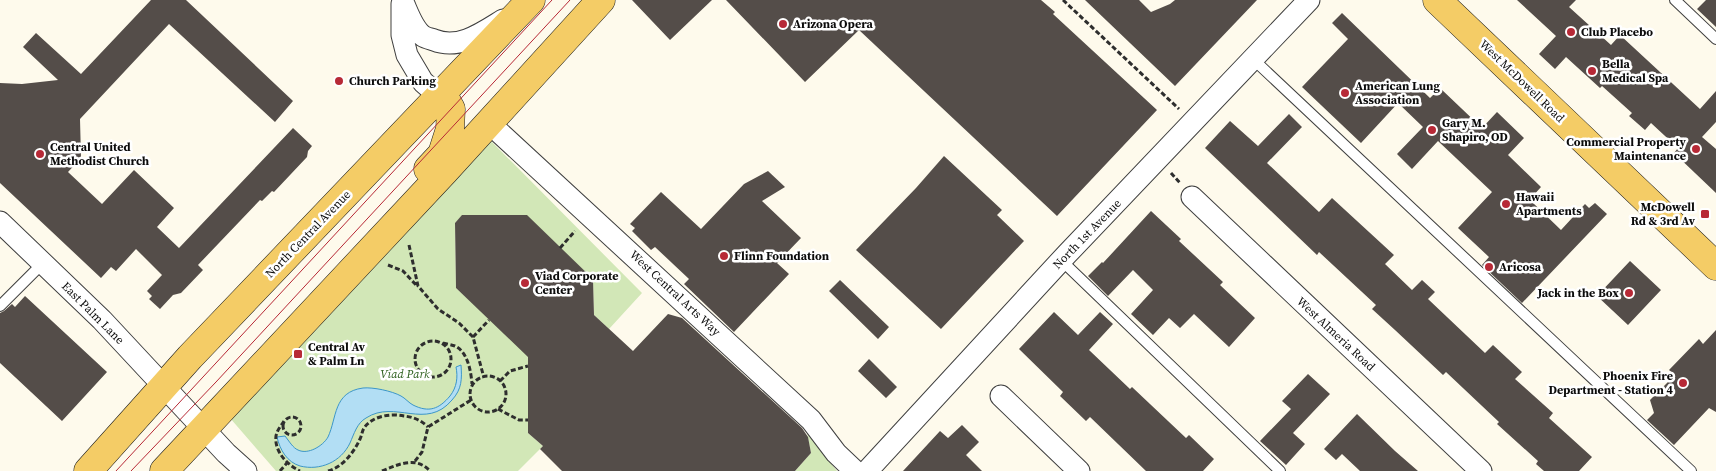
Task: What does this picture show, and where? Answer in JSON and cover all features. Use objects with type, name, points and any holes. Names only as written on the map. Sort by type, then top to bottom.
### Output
[{"type":"main road","points":[[164,471],[445,171],[601,0]]},
{"type":"main road","name":"West McDowell Road","points":[[1437,0],[1716,266]]},
{"type":"main road","name":"North Central Avenue","points":[[88,471],[197,350],[527,4]]},
{"type":"main road","points":[[337,285],[355,250],[442,154],[450,129],[451,109],[446,100],[439,96]]},
{"type":"street","name":"North 1st Avenue","points":[[868,469],[1061,260],[1309,0]]},
{"type":"street","points":[[403,1],[414,25],[422,36],[443,44],[454,44],[473,38],[527,4]]},
{"type":"street","points":[[403,1],[402,35],[407,55],[422,82],[439,96]]},
{"type":"street","name":"West Central Arts Way","points":[[488,122],[812,420],[836,453],[868,469]]},
{"type":"street","name":"West Almeria Road","points":[[1192,197],[1481,471]]},
{"type":"street","name":"East Palm Lane","points":[[0,222],[108,326],[226,453],[246,471]]},
{"type":"street","points":[[1001,396],[1079,471]]},
{"type":"lane","points":[[1676,0],[1716,39]]},
{"type":"lane","points":[[1253,60],[1691,471]]},
{"type":"lane","points":[[1061,260],[1280,471]]},
{"type":"lane","points":[[0,306],[43,263]]},
{"type":"path","points":[[1063,0],[1194,122]]},
{"type":"path","points":[[1159,159],[1192,197]]},
{"type":"path","points":[[560,248],[575,231]]},
{"type":"path","points":[[409,245],[418,286]]},
{"type":"path","points":[[365,256],[403,271],[438,309],[459,323],[473,337],[484,378]]},
{"type":"path","points":[[473,337],[490,320]]},
{"type":"path","points":[[441,343],[449,350],[451,364],[443,374],[434,377],[427,376],[421,372],[416,360],[418,350],[424,344],[433,341],[455,346],[469,364],[472,385],[470,394],[475,407],[481,411],[488,412],[498,409],[505,399],[505,391],[500,381],[490,376],[479,379],[472,385]]},
{"type":"path","points":[[500,381],[510,371],[528,366]]},
{"type":"path","points":[[415,461],[422,452],[428,427],[471,400]]},
{"type":"path","points":[[498,409],[519,420],[528,420]]},
{"type":"path","points":[[328,471],[342,464],[351,454],[365,427],[376,418],[401,415],[424,422],[428,427]]},
{"type":"path","points":[[284,421],[282,427],[285,433],[292,436],[298,432],[301,425],[298,419],[291,417],[284,421],[276,434],[276,442],[287,463],[300,471]]},
{"type":"path","points":[[382,471],[415,461],[426,466],[430,471]]},
{"type":"path","points":[[280,471],[287,463]]},
{"type":"green space","name":"Viad Park","points":[[489,139],[642,293],[609,329],[594,315],[593,279],[463,215],[455,223],[456,288],[528,353],[528,433],[543,446],[518,471],[276,471],[230,418],[379,262]]},
{"type":"green space","points":[[807,433],[837,471],[795,471],[811,453]]},
{"type":"water","points":[[461,365],[460,388],[452,400],[442,409],[432,413],[421,414],[377,413],[366,418],[354,432],[346,450],[329,464],[315,467],[300,466],[291,462],[280,446],[277,437],[285,436],[294,448],[298,450],[306,451],[319,446],[328,437],[341,400],[353,390],[367,388],[393,392],[413,405],[424,409],[438,407],[452,393],[456,382],[456,367]]},
{"type":"building","name":"Central United Methodist Church","points":[[151,0],[186,0],[293,101],[275,122],[169,24],[80,119],[81,158],[68,172],[102,204],[134,170],[174,208],[157,227],[179,248],[293,128],[312,146],[308,151],[307,157],[274,192],[272,191],[262,201],[260,200],[198,265],[203,270],[181,293],[173,295],[160,309],[149,299],[152,296],[147,291],[162,275],[136,249],[116,271],[111,267],[101,278],[0,183],[0,83],[22,84],[58,80],[23,47],[36,33],[81,74]]},
{"type":"building","points":[[632,0],[712,0],[670,40]]},
{"type":"building","points":[[726,0],[1041,0],[1055,12],[1053,14],[1157,110],[1057,216],[859,30],[805,82]]},
{"type":"building","points":[[1085,0],[1139,0],[1151,12],[1175,0],[1257,0],[1175,86]]},
{"type":"building","points":[[1517,0],[1576,0],[1569,7],[1611,45],[1620,35],[1700,109],[1716,91],[1716,122],[1702,137],[1716,149],[1716,193],[1674,153],[1678,148],[1651,123],[1645,130],[1629,116],[1632,113],[1602,86],[1600,88],[1566,57],[1555,69],[1539,54],[1556,36]]},
{"type":"building","points":[[1706,0],[1716,0],[1716,27],[1697,9]]},
{"type":"building","points":[[1342,13],[1430,98],[1440,88],[1482,128],[1497,112],[1524,138],[1508,155],[1541,187],[1532,197],[1535,200],[1532,202],[1561,230],[1585,204],[1589,208],[1595,203],[1607,214],[1522,303],[1482,265],[1489,257],[1458,228],[1492,192],[1438,141],[1412,169],[1397,154],[1423,127],[1398,103],[1361,143],[1302,87],[1348,39],[1332,23]]},
{"type":"building","points":[[1289,114],[1302,127],[1267,163],[1319,212],[1332,198],[1394,255],[1385,264],[1412,290],[1422,280],[1435,292],[1428,299],[1485,353],[1493,345],[1522,372],[1515,379],[1553,413],[1549,418],[1592,457],[1579,471],[1544,471],[1536,464],[1538,461],[1497,424],[1499,422],[1446,372],[1443,375],[1372,309],[1376,305],[1319,252],[1317,255],[1205,148],[1230,121],[1258,146]]},
{"type":"building","points":[[944,156],[1002,210],[997,215],[1024,241],[941,329],[856,250]]},
{"type":"building","name":"Flinn Foundation","points":[[768,171],[785,187],[762,201],[801,238],[777,263],[789,274],[734,332],[684,284],[689,279],[655,247],[651,250],[632,231],[635,228],[630,224],[661,192],[701,229],[744,184]]},
{"type":"building","points":[[1151,211],[1181,239],[1179,241],[1223,282],[1220,285],[1255,318],[1229,347],[1194,314],[1180,328],[1169,318],[1153,335],[1131,314],[1153,290],[1133,270],[1108,296],[1088,276],[1103,263]]},
{"type":"building","points":[[462,215],[527,215],[593,279],[594,315],[633,351],[668,314],[682,318],[802,428],[808,437],[811,453],[795,471],[562,471],[540,449],[543,446],[528,433],[528,357],[456,288],[455,223]]},
{"type":"building","name":"Jack in the Box","points":[[1630,261],[1661,290],[1628,325],[1597,296]]},
{"type":"building","points":[[840,280],[889,327],[878,339],[829,291]]},
{"type":"building","points":[[25,296],[107,372],[62,421],[0,363],[0,313],[12,304],[15,307]]},
{"type":"building","points":[[1054,312],[1078,335],[1100,312],[1113,324],[1089,350],[1186,438],[1189,435],[1214,459],[1203,471],[1146,471],[1090,417],[1086,421],[1060,396],[1063,392],[1019,349]]},
{"type":"building","name":"Phoenix Fire Department - Station 4","points":[[1716,330],[1716,412],[1709,408],[1674,445],[1647,420],[1654,413],[1650,400],[1675,375],[1669,370],[1699,339],[1703,344]]},
{"type":"building","points":[[869,359],[897,387],[886,398],[858,371]]},
{"type":"building","points":[[1308,374],[1330,394],[1293,433],[1305,444],[1286,465],[1260,441],[1291,409],[1282,401]]},
{"type":"building","points":[[1357,414],[1418,471],[1360,471],[1342,454],[1336,460],[1324,449]]},
{"type":"building","points":[[962,425],[979,442],[966,455],[982,471],[903,471],[940,431],[948,438]]},
{"type":"tram line","points":[[116,471],[552,0]]},
{"type":"tram line","points":[[131,471],[570,0]]},
{"type":"place","name":"Arizona Opera","points":[[783,24]]},
{"type":"place","name":"Club Placebo","points":[[1571,32]]},
{"type":"place","name":"Bella Medical Spa","points":[[1592,71]]},
{"type":"place","name":"Church Parking","points":[[339,81]]},
{"type":"place","name":"American Lung Association","points":[[1345,93]]},
{"type":"place","name":"Gary M. Shapiro, OD","points":[[1432,130]]},
{"type":"place","name":"Commercial Property Maintenance","points":[[1696,149]]},
{"type":"place","name":"Central United Methodist Church","points":[[40,154]]},
{"type":"place","name":"Hawaii Apartments","points":[[1506,204]]},
{"type":"place","name":"McDowell Rd & 3rd Av","points":[[1705,214]]},
{"type":"place","name":"Flinn Foundation","points":[[724,256]]},
{"type":"place","name":"Aricosa","points":[[1489,267]]},
{"type":"place","name":"Viad Corporate Center","points":[[525,283]]},
{"type":"place","name":"Jack in the Box","points":[[1629,293]]},
{"type":"place","name":"Central Av & Palm Ln","points":[[298,354]]},
{"type":"place","name":"Phoenix Fire Department - Station 4","points":[[1683,383]]}]
